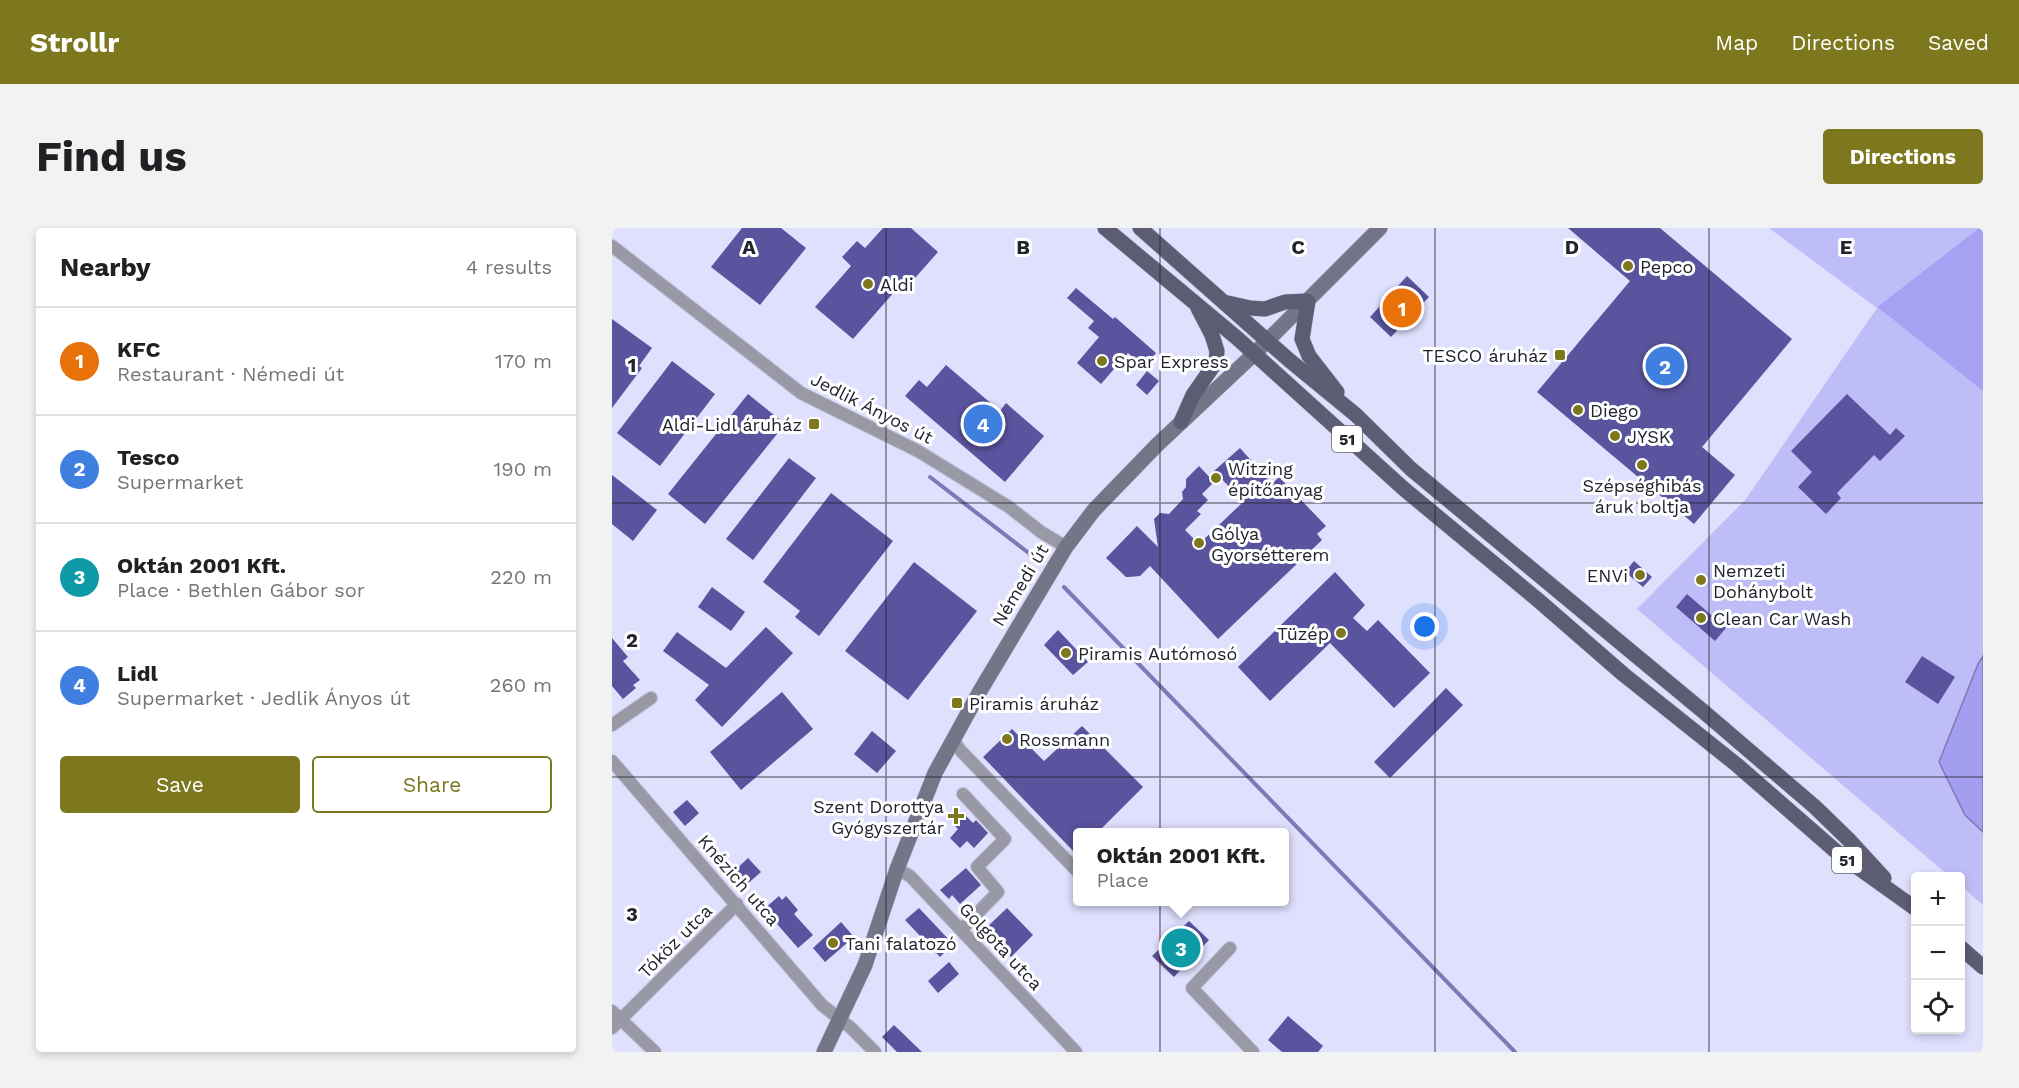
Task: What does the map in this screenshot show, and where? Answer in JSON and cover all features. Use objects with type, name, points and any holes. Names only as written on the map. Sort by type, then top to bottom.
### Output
[{"type":"main road","name":"51","points":[[1105,228],[1196,302],[1404,489],[1623,674],[1737,765],[1839,854],[1910,904]]},
{"type":"main road","name":"51","points":[[1140,228],[1267,341],[1356,415],[1411,469],[1815,807],[1910,904]]},
{"type":"main road","name":"Némedi út","points":[[824,1052],[865,965],[897,869],[935,773],[1019,624],[1066,547],[1094,510],[1380,228]]},
{"type":"main road","points":[[1223,301],[1250,308],[1265,309],[1285,302],[1308,301],[1302,339],[1309,356],[1356,415]]},
{"type":"main road","points":[[1181,422],[1193,395],[1216,362],[1217,351],[1212,335],[1196,302]]},
{"type":"main road","points":[[1965,951],[1983,967]]},
{"type":"street","name":"Jedlik Ányos út","points":[[612,246],[801,393],[918,451],[1009,507],[1041,532],[1066,547]]},
{"type":"street","points":[[612,725],[651,698]]},
{"type":"street","points":[[953,740],[1073,868]]},
{"type":"street","name":"Knézich utca","points":[[612,761],[822,1005],[874,1052]]},
{"type":"street","points":[[961,930],[998,892],[977,867],[1005,840],[963,794]]},
{"type":"street","name":"Golgota utca","points":[[897,869],[910,876],[1076,1052]]},
{"type":"street","name":"Tóköz utca","points":[[615,1020],[737,904]]},
{"type":"street","points":[[1230,948],[1192,988],[1253,1052]]},
{"type":"street","points":[[615,1020],[656,1052]]},
{"type":"shaded area","points":[[1769,228],[1979,228],[1877,307],[1983,391],[1983,656],[1939,762],[1965,815],[1983,832],[1983,905],[1965,889],[1965,872],[1944,872],[1637,609],[1746,499],[1877,308]]},
{"type":"shaded area","points":[[1979,228],[1983,228],[1983,391],[1877,307]]},
{"type":"shaded area","points":[[1983,656],[1983,832],[1965,815],[1939,762]]},
{"type":"building","points":[[742,228],[781,228],[806,248],[760,305],[711,267]]},
{"type":"building","name":"Aldi","points":[[883,228],[911,228],[938,252],[908,286],[903,282],[853,339],[815,307],[851,266],[842,257],[857,241],[865,248]]},
{"type":"building","points":[[1568,228],[1660,228],[1792,339],[1702,447],[1735,475],[1694,524],[1537,392],[1630,281]]},
{"type":"building","points":[[1407,276],[1429,297],[1391,337],[1370,317]]},
{"type":"building","points":[[1076,288],[1113,319],[1115,317],[1156,353],[1144,367],[1128,353],[1101,384],[1077,363],[1099,337],[1088,328],[1094,321],[1067,298]]},
{"type":"building","points":[[612,319],[652,348],[639,366],[642,368],[612,408]]},
{"type":"building","points":[[672,361],[715,394],[660,466],[617,433]]},
{"type":"building","points":[[946,365],[1000,411],[1006,403],[1044,436],[1005,482],[905,396],[919,380],[927,387]]},
{"type":"building","points":[[1147,371],[1159,381],[1147,395],[1136,385]]},
{"type":"building","points":[[748,394],[785,424],[705,524],[668,494]]},
{"type":"building","points":[[1847,394],[1890,435],[1896,428],[1905,436],[1880,461],[1874,455],[1837,493],[1841,498],[1826,514],[1798,487],[1812,472],[1791,451]]},
{"type":"building","points":[[1240,448],[1272,484],[1279,477],[1326,526],[1317,534],[1322,540],[1218,639],[1150,566],[1140,576],[1126,577],[1106,558],[1137,526],[1158,547],[1154,519],[1160,513],[1169,514],[1183,499],[1182,492],[1186,487],[1186,479],[1199,466],[1214,482],[1202,494],[1208,500],[1197,511],[1201,514],[1185,530],[1199,544],[1241,504],[1238,496],[1214,471]]},
{"type":"building","points":[[789,458],[816,478],[753,560],[726,539]]},
{"type":"building","points":[[612,475],[657,510],[633,541],[612,524]]},
{"type":"building","points":[[831,493],[893,541],[819,636],[795,617],[800,611],[763,582]]},
{"type":"building","points":[[1634,561],[1652,577],[1643,587],[1625,572]]},
{"type":"building","points":[[914,562],[977,611],[908,700],[845,651]]},
{"type":"building","points":[[1335,572],[1365,605],[1353,618],[1367,631],[1378,620],[1430,673],[1394,708],[1330,643],[1270,701],[1238,667]]},
{"type":"building","points":[[712,587],[745,612],[731,631],[698,607]]},
{"type":"building","name":"Clean Car Wash","points":[[1687,594],[1726,628],[1715,641],[1676,607]]},
{"type":"building","points":[[766,627],[793,653],[722,727],[695,700],[709,685],[663,651],[677,632],[726,668]]},
{"type":"building","name":"Piramis Autómosó","points":[[1058,630],[1088,662],[1073,675],[1044,645]]},
{"type":"building","points":[[612,638],[628,657],[623,661],[640,680],[633,685],[636,688],[623,699],[612,686]]},
{"type":"building","points":[[1922,656],[1955,677],[1938,704],[1905,682]]},
{"type":"building","points":[[1446,688],[1463,705],[1390,778],[1374,762]]},
{"type":"building","points":[[782,692],[813,729],[741,790],[710,752]]},
{"type":"building","points":[[1082,726],[1143,787],[1102,828],[1073,828],[1073,851],[983,757],[1012,729],[1044,761]]},
{"type":"building","points":[[872,731],[896,751],[877,773],[854,754]]},
{"type":"building","points":[[687,800],[699,813],[685,826],[673,812]]},
{"type":"building","points":[[965,815],[973,823],[976,820],[988,833],[974,848],[967,841],[960,848],[950,838],[958,829],[955,826]]},
{"type":"building","points":[[748,858],[761,872],[744,887],[732,873]]},
{"type":"building","points":[[966,868],[981,885],[960,904],[952,895],[949,899],[940,890]]},
{"type":"building","points":[[779,896],[782,900],[786,896],[798,910],[794,914],[813,935],[798,948],[764,909]]},
{"type":"building","points":[[919,908],[953,944],[940,957],[905,920]]},
{"type":"building","points":[[1007,908],[1033,935],[1011,957],[984,930]]},
{"type":"building","points":[[1189,921],[1209,940],[1174,977],[1152,956]]},
{"type":"building","name":"Tani falatozó","points":[[841,922],[854,937],[825,962],[813,948]]},
{"type":"building","points":[[949,962],[959,974],[938,993],[928,981]]},
{"type":"building","points":[[1288,1016],[1323,1046],[1318,1052],[1282,1052],[1268,1040]]},
{"type":"building","points":[[894,1025],[922,1052],[897,1052],[882,1037]]},
{"type":"waterway","points":[[930,477],[1034,557]]},
{"type":"waterway","points":[[1064,587],[1515,1052]]},
{"type":"place","name":"Pepco","points":[[1628,266]]},
{"type":"place","name":"Aldi","points":[[868,284]]},
{"type":"place","name":"KFC","points":[[1402,308]]},
{"type":"place","name":"TESCO áruház","points":[[1560,355]]},
{"type":"place","name":"Spar Express","points":[[1102,361]]},
{"type":"place","name":"Tesco","points":[[1665,366]]},
{"type":"place","name":"Diego","points":[[1578,410]]},
{"type":"place","name":"Aldi-Lidl áruház","points":[[814,424]]},
{"type":"place","name":"Lidl","points":[[983,424]]},
{"type":"place","name":"JYSK","points":[[1615,436]]},
{"type":"place","name":"Szépséghibás áruk boltja","points":[[1642,465]]},
{"type":"place","name":"Witzing építőanyag","points":[[1216,478]]},
{"type":"place","name":"Gólya Gyorsétterem","points":[[1199,543]]},
{"type":"place","name":"ENVi","points":[[1640,575]]},
{"type":"place","name":"Nemzeti Dohánybolt","points":[[1701,580]]},
{"type":"place","name":"Clean Car Wash","points":[[1701,618]]},
{"type":"place","name":"Tüzép","points":[[1341,633]]},
{"type":"place","name":"Piramis Autómosó","points":[[1066,653]]},
{"type":"place","name":"Piramis áruház","points":[[957,703]]},
{"type":"place","name":"Rossmann","points":[[1007,739]]},
{"type":"place","name":"Szent Dorottya Gyógyszertár","points":[[956,816]]},
{"type":"place","name":"Tani falatozó","points":[[833,943]]},
{"type":"place","name":"Oktán 2001 Kft.","points":[[1181,948]]}]
